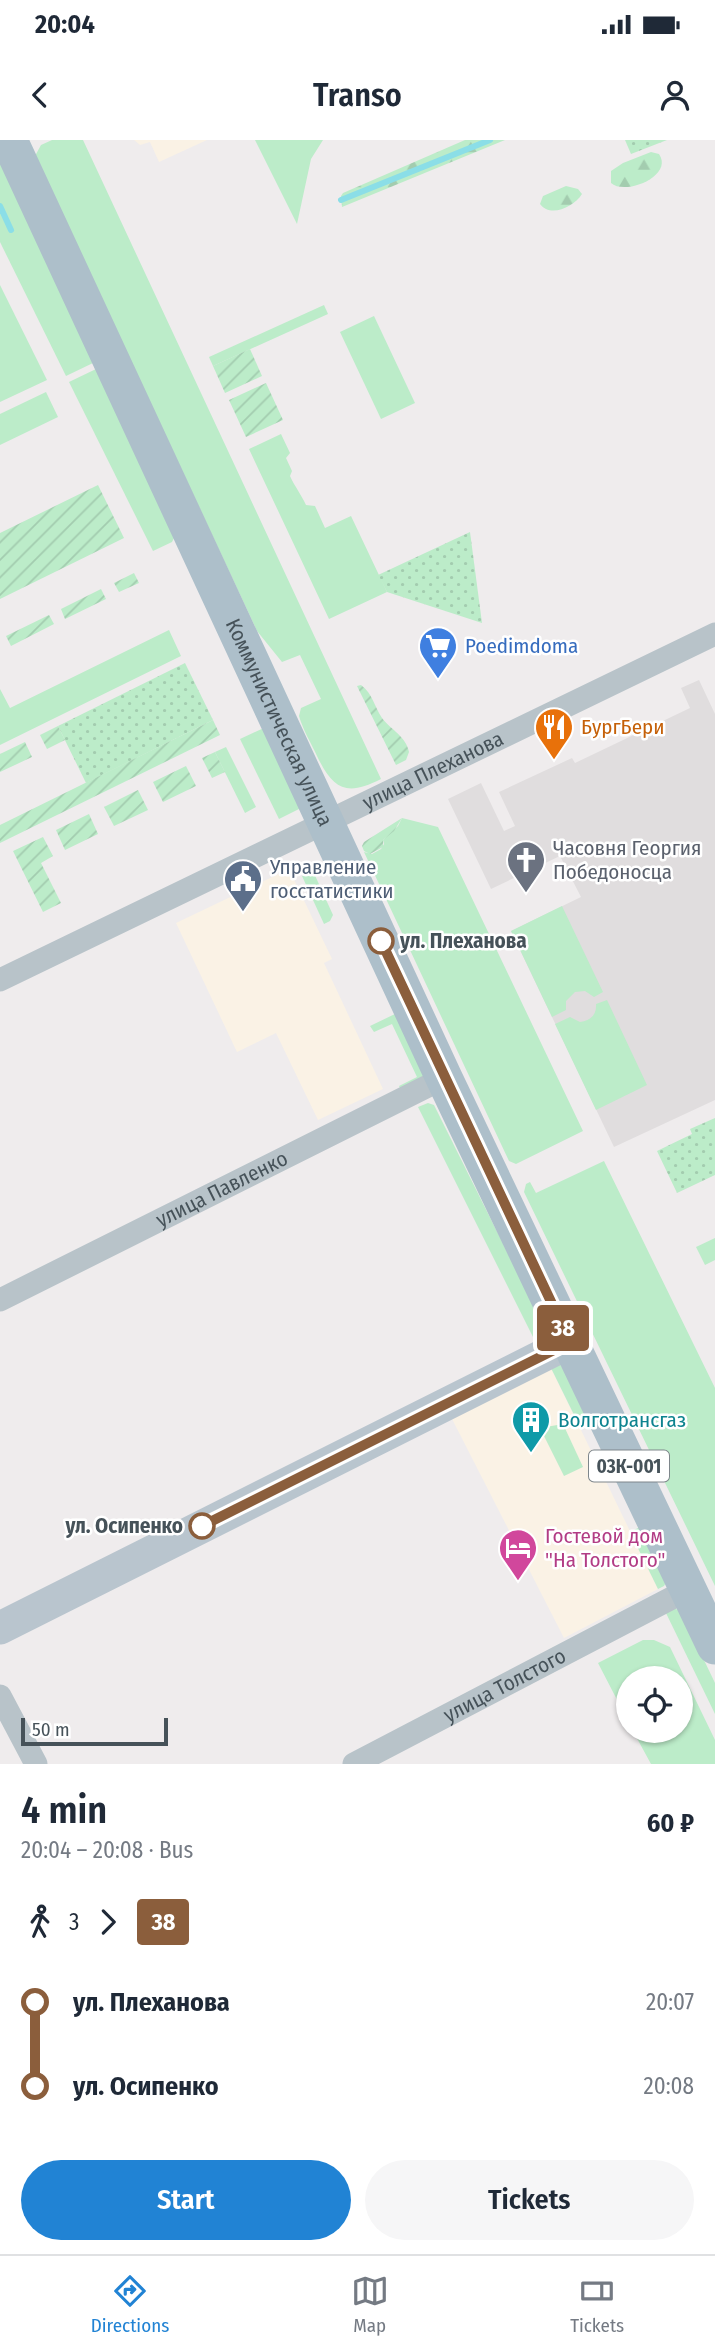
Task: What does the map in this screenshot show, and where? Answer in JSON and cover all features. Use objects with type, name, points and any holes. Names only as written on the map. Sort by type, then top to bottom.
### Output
[{"type":"main road","name":"Коммунистическая улица","points":[[9,140],[444,1078],[715,1646]]},
{"type":"street","name":"улица Плеханова","points":[[0,980],[715,634]]},
{"type":"street","name":"улица Павленко","points":[[0,1300],[444,1078]]},
{"type":"street","points":[[0,1628],[570,1342]]},
{"type":"street","name":"улица Толстого","points":[[354,1764],[689,1589]]},
{"type":"street","points":[[0,1696],[36,1764]]},
{"type":"shaded area","points":[[134,140],[207,140],[159,162],[150,142],[140,145]]},
{"type":"shaded area","points":[[699,680],[715,714],[715,1100],[614,1147],[511,931],[581,897],[560,856],[491,889],[448,799],[481,783],[504,831],[515,826],[499,792],[572,758],[575,763],[690,708],[681,688]]},
{"type":"shaded area","points":[[289,869],[332,959],[324,963],[383,1089],[318,1120],[276,1033],[237,1052],[176,923]]},
{"type":"shaded area","points":[[550,1366],[658,1589],[564,1638],[450,1415]]},
{"type":"green space","points":[[52,140],[83,140],[381,779],[358,788],[342,787],[329,776],[317,756],[299,716],[301,708],[321,699],[300,655],[282,662],[257,631],[35,156],[41,145]]},
{"type":"green space","points":[[255,140],[323,140],[311,159],[297,224]]},
{"type":"green space","points":[[465,140],[505,140],[342,207],[343,193]]},
{"type":"green space","points":[[625,140],[667,140],[631,154]]},
{"type":"green space","points":[[0,148],[93,363],[66,376],[0,242]]},
{"type":"green space","points":[[651,152],[659,154],[662,162],[660,170],[654,176],[646,182],[627,187],[611,183],[611,171]]},
{"type":"green space","points":[[566,186],[578,189],[582,194],[568,207],[550,210],[540,204],[543,196]]},
{"type":"green space","points":[[0,285],[47,380],[0,402]]},
{"type":"green space","points":[[324,305],[328,314],[213,366],[209,357]]},
{"type":"green space","points":[[374,316],[415,403],[381,419],[340,332]]},
{"type":"green space","points":[[250,349],[262,376],[225,393],[213,366]]},
{"type":"green space","points":[[96,369],[174,538],[172,542],[153,551],[69,382]]},
{"type":"green space","points":[[266,383],[283,420],[246,437],[229,400]]},
{"type":"green space","points":[[46,392],[58,417],[0,445],[0,414]]},
{"type":"green space","points":[[281,434],[290,453],[286,458],[292,471],[290,476],[306,505],[315,506],[325,528],[351,516],[387,592],[329,619],[249,449]]},
{"type":"green space","points":[[98,485],[124,538],[0,599],[0,533]]},
{"type":"green space","points":[[470,532],[482,623],[387,592],[378,575]]},
{"type":"green space","points":[[134,573],[139,583],[119,592],[114,583]]},
{"type":"green space","points":[[101,589],[106,599],[65,619],[61,609]]},
{"type":"green space","points":[[49,615],[54,624],[11,646],[6,636]]},
{"type":"green space","points":[[169,630],[181,656],[0,745],[0,689],[10,708]]},
{"type":"green space","points":[[185,663],[213,720],[86,783],[58,726]]},
{"type":"green space","points":[[361,685],[371,696],[382,718],[405,742],[409,752],[406,760],[396,765],[357,686]]},
{"type":"green space","points":[[213,720],[220,735],[0,843],[0,825]]},
{"type":"green space","points":[[58,726],[65,740],[47,749],[40,735]]},
{"type":"green space","points":[[266,727],[303,807],[279,819],[240,739]]},
{"type":"green space","points":[[25,742],[32,757],[0,772],[0,754]]},
{"type":"green space","points":[[226,747],[256,807],[245,813],[215,752]]},
{"type":"green space","points":[[215,752],[225,772],[212,778],[202,758]]},
{"type":"green space","points":[[186,766],[196,786],[163,802],[153,782]]},
{"type":"green space","points":[[138,790],[148,810],[114,826],[104,807]]},
{"type":"green space","points":[[89,814],[98,834],[65,850],[56,830]]},
{"type":"green space","points":[[402,818],[438,827],[583,1131],[516,1164],[509,1161],[364,852],[372,854],[381,849],[383,840],[398,826]]},
{"type":"green space","points":[[402,818],[394,831],[383,840],[383,847],[370,854],[364,851],[364,842]]},
{"type":"green space","points":[[43,837],[53,856],[41,863],[61,903],[43,912],[13,851]]},
{"type":"green space","points":[[313,871],[333,915],[330,921],[324,924],[302,876]]},
{"type":"green space","points":[[562,906],[603,992],[594,997],[585,991],[575,992],[566,1001],[566,1010],[552,1017],[511,931]]},
{"type":"green space","points":[[607,1000],[647,1085],[596,1110],[555,1024],[570,1017],[580,1022],[587,1020],[594,1014],[596,1004]]},
{"type":"green space","points":[[397,1013],[426,1076],[402,1092],[399,1086],[417,1077],[392,1024],[374,1032],[370,1026]]},
{"type":"green space","points":[[428,1103],[434,1105],[546,1330],[544,1339],[536,1343],[418,1107]]},
{"type":"green space","points":[[715,1118],[715,1175],[677,1193],[657,1151],[692,1134],[690,1129]]},
{"type":"green space","points":[[604,1161],[715,1388],[715,1586],[524,1192],[526,1184],[530,1182],[536,1193]]},
{"type":"green space","points":[[715,1238],[715,1260],[705,1265],[696,1247]]},
{"type":"green space","points":[[559,1362],[592,1423],[581,1429],[550,1366]]},
{"type":"green space","points":[[563,1424],[583,1467],[564,1476],[540,1428]]},
{"type":"green space","points":[[642,1526],[668,1579],[664,1586],[658,1589],[630,1532]]},
{"type":"green space","points":[[671,1608],[680,1610],[715,1683],[715,1714],[693,1666],[665,1611]]},
{"type":"green space","points":[[643,1640],[654,1640],[670,1647],[679,1666],[616,1666],[616,1698],[598,1663]]},
{"type":"green space","points":[[693,1695],[715,1740],[715,1764],[651,1764],[640,1743],[693,1743]]},
{"type":"waterway","points":[[341,200],[490,140]]},
{"type":"waterway","points":[[0,206],[11,230]]},
{"type":"bus line","name":"38","points":[[202,1526],[570,1342],[381,941]]},
{"type":"place","name":"Poedimdoma","points":[[438,680]]},
{"type":"place","name":"БургБери","points":[[554,761]]},
{"type":"place","name":"Часовня Георгия Победоносца","points":[[526,894]]},
{"type":"place","name":"Управление госстатистики","points":[[243,913]]},
{"type":"place","name":"ул. Плеханова","points":[[381,941]]},
{"type":"place","name":"Волготрансгаз","points":[[531,1454]]},
{"type":"place","name":"ул. Осипенко","points":[[202,1526]]},
{"type":"place","name":"Гостевой дом \"На Толстого\"","points":[[518,1582]]}]
